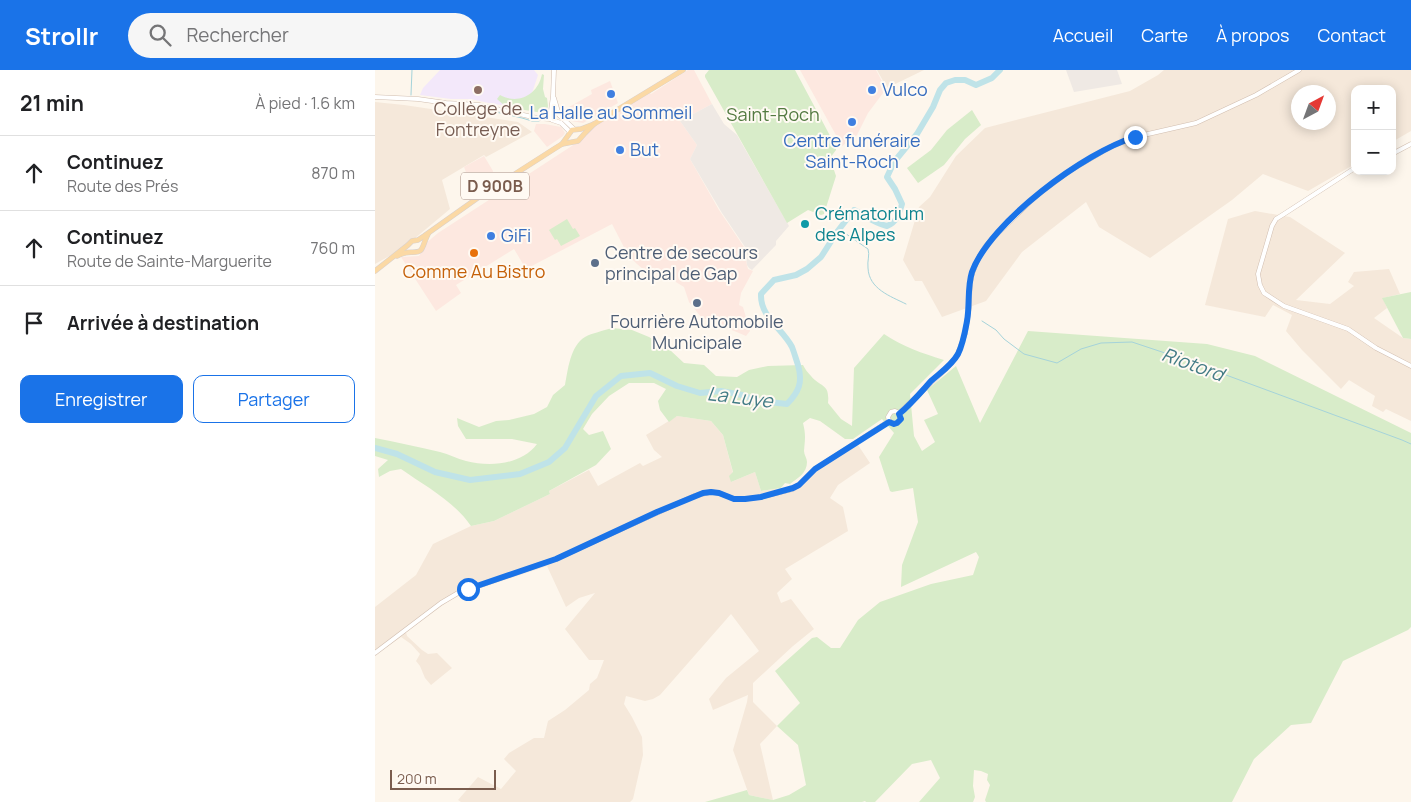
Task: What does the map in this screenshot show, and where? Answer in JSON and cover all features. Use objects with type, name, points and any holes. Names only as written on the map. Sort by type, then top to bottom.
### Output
[{"type":"main road","points":[[595,124],[573,132],[570,140],[573,142],[578,141],[595,124],[683,70]]},
{"type":"main road","points":[[573,132],[581,132],[581,136]]},
{"type":"main road","name":"D 900B","points":[[418,240],[479,197],[562,144],[573,132]]},
{"type":"main road","name":"D 900B","points":[[562,144],[573,142]]},
{"type":"main road","name":"D 900B","points":[[422,244],[430,231]]},
{"type":"main road","points":[[375,271],[412,241],[418,240],[422,244],[422,248],[418,252],[405,252],[392,258]]},
{"type":"main road","points":[[408,245],[412,251]]},
{"type":"street","points":[[552,117],[554,70]]},
{"type":"street","points":[[899,414],[957,356],[965,334],[969,308],[969,284],[977,261],[993,238],[1037,196],[1071,170],[1109,147],[1135,137],[1196,123],[1256,96],[1299,70]]},
{"type":"street","points":[[553,96],[558,114],[573,132]]},
{"type":"street","points":[[375,97],[479,105],[537,118],[558,118],[558,114]]},
{"type":"street","points":[[552,117],[554,111],[558,114]]},
{"type":"street","points":[[552,117],[573,132]]},
{"type":"street","points":[[1396,152],[1411,144]]},
{"type":"street","points":[[1351,171],[1274,222],[1268,236],[1258,274],[1260,285],[1267,296],[1284,306],[1348,329],[1376,348],[1411,366]]},
{"type":"street","points":[[895,411],[899,414],[901,419],[899,422],[894,424],[889,422],[888,417],[891,412],[895,411]]},
{"type":"street","points":[[375,653],[441,603],[458,593],[556,559],[695,496],[711,492],[734,499],[745,499],[761,497],[793,488],[799,485],[815,469],[889,422]]},
{"type":"shaded area","name":"Collège de Fontreyne","points":[[440,70],[534,70],[538,75],[527,108],[471,99],[451,99],[420,95],[423,88]]},
{"type":"shaded area","points":[[688,70],[694,70],[712,104],[680,121],[697,145],[690,159],[719,210],[744,247],[748,269],[753,271],[741,293],[739,305],[743,307],[750,331],[746,336],[701,317],[689,302],[684,287],[666,276],[644,270],[628,255],[612,224],[526,269],[514,249],[456,285],[461,293],[436,311],[401,257],[419,256],[425,244],[438,233],[584,138],[598,123],[649,92],[651,94]]},
{"type":"shaded area","points":[[800,70],[876,70],[886,89],[868,113],[857,135],[842,146]]},
{"type":"shaded area","points":[[877,70],[924,70],[887,88]]},
{"type":"shaded area","points":[[1066,70],[1117,70],[1122,84],[1074,92]]},
{"type":"shaded area","points":[[1164,70],[1411,70],[1411,131],[1396,140],[1396,85],[1351,85],[1351,166],[1308,191],[1263,174],[1232,200],[1150,258],[1099,227],[1086,202],[1022,252],[986,301],[942,317],[922,281],[915,281],[903,260],[919,207],[930,197],[956,156],[985,128],[1130,91]]},
{"type":"shaded area","points":[[610,81],[618,103],[583,123],[571,121],[562,111],[592,94],[591,90]]},
{"type":"shaded area","points":[[375,102],[518,122],[532,132],[486,157],[484,155],[442,180],[450,209],[402,249],[375,264]]},
{"type":"shaded area","points":[[712,104],[724,124],[737,135],[789,226],[776,241],[776,245],[752,270],[747,265],[745,247],[690,159],[697,145],[680,121]]},
{"type":"shaded area","points":[[536,124],[561,127],[565,133],[547,147],[534,131]]},
{"type":"shaded area","points":[[484,156],[493,171],[492,177],[496,184],[477,196],[464,167]]},
{"type":"shaded area","points":[[1255,211],[1290,217],[1345,253],[1296,300],[1330,304],[1354,286],[1348,282],[1354,272],[1389,269],[1400,294],[1383,298],[1387,308],[1374,318],[1403,338],[1411,339],[1411,421],[1386,409],[1383,412],[1372,406],[1375,396],[1349,380],[1341,389],[1286,331],[1292,315],[1273,305],[1265,317],[1205,305],[1228,219]]},
{"type":"shaded area","points":[[677,416],[711,421],[723,435],[733,473],[731,482],[755,472],[761,491],[803,485],[814,472],[858,445],[870,463],[838,485],[830,498],[843,507],[848,531],[785,569],[792,579],[777,593],[781,603],[791,599],[814,629],[753,683],[753,702],[777,726],[760,744],[773,800],[749,795],[733,750],[748,695],[713,710],[709,699],[726,678],[759,651],[731,614],[660,695],[645,701],[626,696],[624,704],[642,737],[643,755],[633,799],[630,802],[461,802],[458,800],[478,777],[501,789],[516,771],[504,759],[509,753],[534,738],[544,738],[548,721],[589,690],[590,684],[597,678],[604,660],[589,660],[565,629],[595,593],[579,598],[566,607],[547,566],[454,597],[406,632],[407,636],[422,650],[428,654],[437,653],[452,668],[431,685],[416,661],[420,654],[401,637],[375,655],[375,607],[416,575],[433,544],[471,526],[494,521],[550,494],[549,491],[589,470],[598,486],[640,463],[643,466],[662,457],[654,450],[646,435]]},
{"type":"green space","name":"Saint-Roch","points":[[709,70],[795,70],[836,147],[830,158],[836,176],[824,214],[821,215],[808,210],[787,223],[705,77]]},
{"type":"green space","points":[[542,74],[544,75],[543,89],[548,106],[547,110],[543,113],[506,107],[497,99],[500,95],[514,99],[532,93]]},
{"type":"green space","points":[[972,110],[981,125],[965,139],[944,165],[918,183],[907,168],[931,150],[947,130]]},
{"type":"green space","points":[[567,219],[580,236],[561,246],[549,230]]},
{"type":"green space","points":[[1411,292],[1411,339],[1403,338],[1382,298]]},
{"type":"green space","points":[[612,328],[632,330],[649,337],[670,350],[684,363],[704,365],[716,376],[737,377],[749,370],[768,366],[803,365],[811,376],[824,386],[828,392],[828,403],[841,419],[852,426],[854,368],[884,334],[906,346],[944,360],[910,394],[914,436],[922,451],[935,442],[924,420],[938,414],[927,390],[956,366],[980,423],[1028,331],[1207,344],[1255,356],[1411,433],[1411,627],[1343,661],[1311,723],[1291,725],[1254,759],[1232,802],[986,802],[990,785],[987,780],[988,774],[974,770],[973,786],[975,797],[973,802],[919,802],[940,778],[931,760],[912,764],[875,802],[705,802],[747,790],[749,795],[773,800],[789,795],[806,785],[798,745],[777,726],[800,703],[775,671],[812,638],[817,637],[831,648],[840,648],[858,620],[880,602],[931,584],[973,575],[979,557],[976,552],[901,587],[902,565],[918,522],[913,488],[890,491],[879,457],[894,433],[882,419],[853,439],[845,439],[820,421],[810,418],[803,423],[805,434],[804,452],[807,462],[804,472],[790,484],[785,483],[781,488],[761,491],[755,472],[731,482],[729,476],[733,472],[723,435],[711,421],[677,416],[669,422],[660,410],[658,401],[666,389],[654,383],[629,383],[609,396],[592,414],[583,429],[589,435],[603,431],[611,449],[596,465],[549,491],[550,494],[494,521],[471,526],[448,501],[401,469],[390,471],[379,477],[378,469],[388,460],[375,456],[375,438],[440,452],[475,463],[505,463],[523,456],[537,444],[512,439],[466,439],[458,426],[457,418],[479,427],[496,421],[534,414],[547,407],[553,395],[565,385],[573,352],[580,341],[585,337]]},
{"type":"waterway","points":[[411,95],[412,70]]},
{"type":"waterway","name":"La Luye","points":[[375,448],[397,454],[435,472],[470,480],[520,474],[549,462],[565,448],[596,396],[621,376],[650,373],[677,386],[700,393],[721,391],[759,401],[787,404],[799,386],[798,365],[788,340],[764,309],[761,294],[774,280],[796,275],[807,269],[821,257],[854,210],[883,225],[887,226],[893,222],[899,214],[902,204],[887,177],[894,162],[917,134],[933,107],[940,90],[946,83],[955,80],[965,80],[976,85],[992,78],[1000,70]]},
{"type":"waterway","points":[[496,112],[539,121]]},
{"type":"waterway","points":[[839,229],[868,249],[869,275],[876,287],[887,295],[906,304]]},
{"type":"waterway","name":"Riotord","points":[[982,321],[996,330],[1004,339],[1024,354],[1057,363],[1081,349],[1101,343],[1132,342],[1411,444]]},
{"type":"place","name":"Collège de Fontreyne","points":[[478,90]]},
{"type":"place","name":"Vulco","points":[[872,90]]},
{"type":"place","name":"La Halle au Sommeil","points":[[611,94]]},
{"type":"place","name":"Centre funéraire Saint-Roch","points":[[852,122]]},
{"type":"place","name":"But","points":[[620,150]]},
{"type":"place","name":"Crématorium des Alpes","points":[[805,224]]},
{"type":"place","name":"GiFi","points":[[491,236]]},
{"type":"place","name":"Comme Au Bistro","points":[[474,253]]},
{"type":"place","name":"Centre de secours principal de Gap","points":[[595,263]]},
{"type":"place","name":"Fourrière Automobile Municipale","points":[[697,303]]},
{"type":"route","points":[[468,589],[556,559],[657,512],[703,493],[719,493],[734,499],[745,499],[761,497],[796,487],[810,472],[889,422],[897,423],[901,419],[899,414],[957,356],[965,334],[971,274],[985,247],[1037,196],[1071,170],[1102,151],[1135,137]]}]
